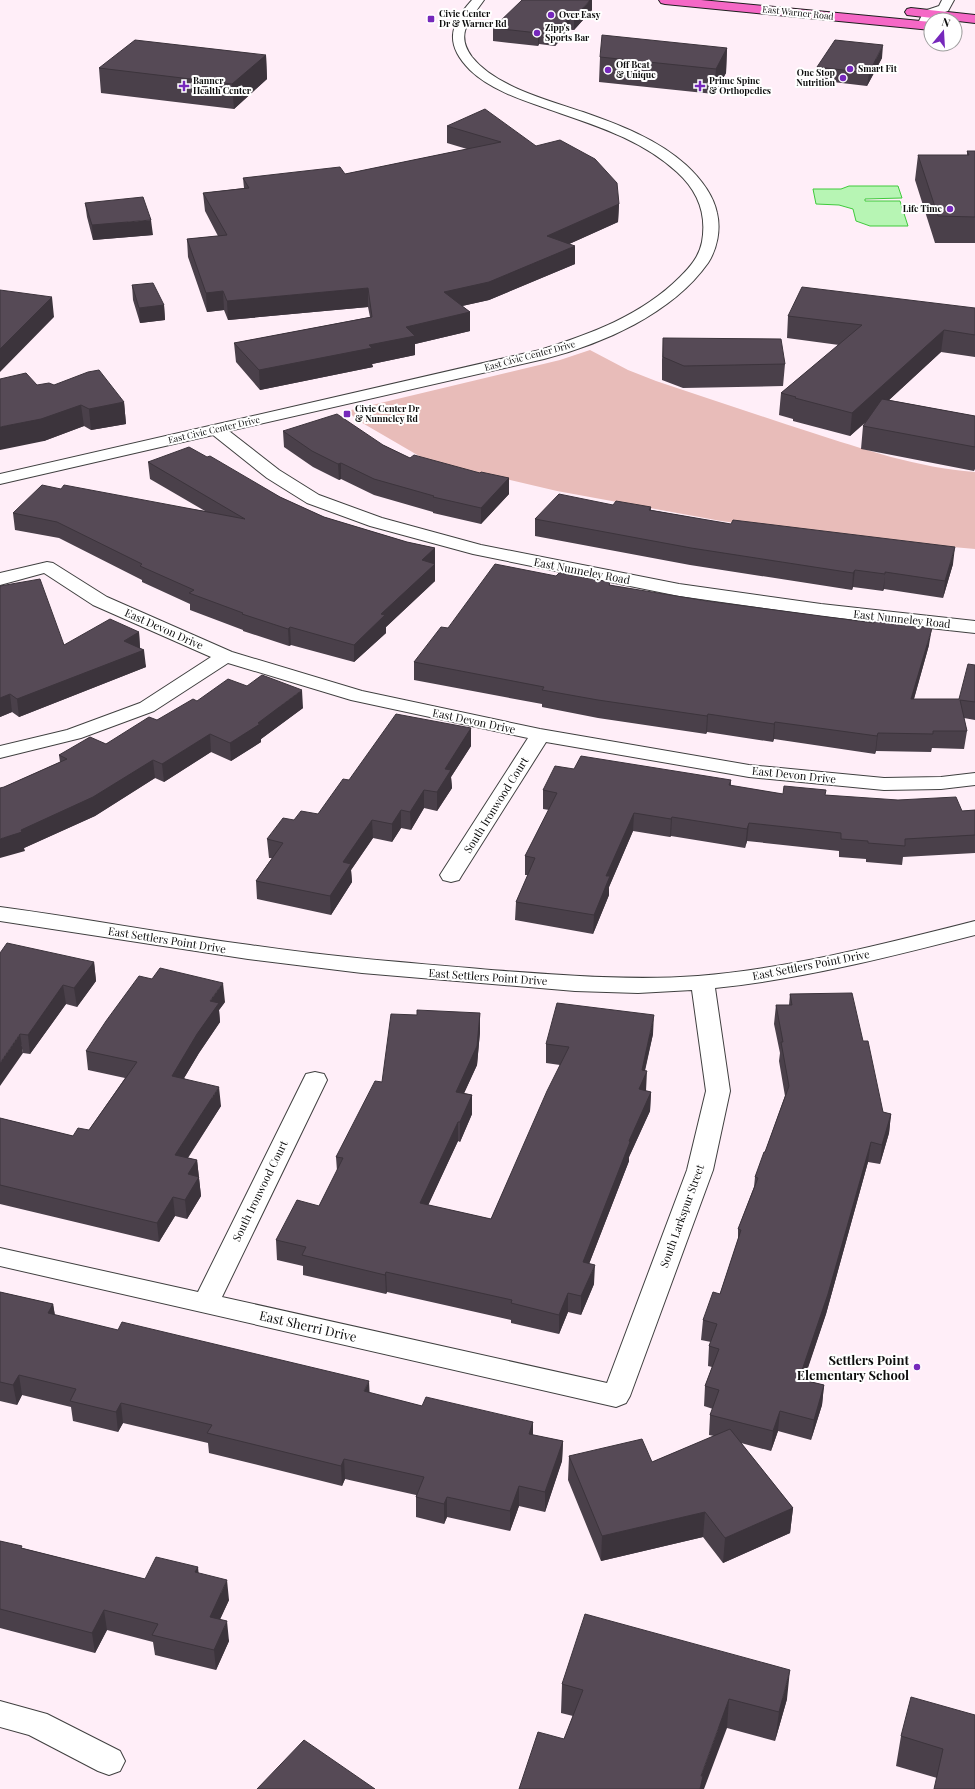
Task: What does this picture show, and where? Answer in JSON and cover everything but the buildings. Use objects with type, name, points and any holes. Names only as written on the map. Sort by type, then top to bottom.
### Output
[{"type":"main road","name":"East Warner Road","points":[[665,0],[923,26]]},
{"type":"main road","points":[[897,11],[923,14]]},
{"type":"main road","points":[[963,18],[975,19]]},
{"type":"main road","points":[[963,30],[975,31]]},
{"type":"street","name":"East Civic Center Drive","points":[[0,479],[513,362],[567,346],[606,332],[662,302],[687,279],[700,264],[709,247],[712,228],[709,209],[704,195],[694,182],[669,158],[651,146],[601,124],[500,85],[468,61],[460,49],[458,40],[460,24],[468,10],[478,0]]},
{"type":"street","points":[[923,0],[920,6],[926,12]]},
{"type":"street","points":[[933,12],[944,8],[948,0]]},
{"type":"street","name":"East Nunneley Road","points":[[217,430],[273,474],[314,499],[376,522],[479,550],[678,590],[822,610],[975,627]]},
{"type":"street","name":"East Devon Drive","points":[[0,579],[47,567],[100,601],[225,656],[358,696],[540,735],[756,772],[884,784],[941,783],[975,779]]},
{"type":"street","points":[[0,752],[74,734],[147,707],[225,656]]},
{"type":"street","name":"South Ironwood Court","points":[[451,875],[540,735]]},
{"type":"street","name":"East Settlers Point Drive","points":[[0,914],[282,957],[356,966],[527,980],[610,985],[703,983],[775,974],[865,955],[975,928]]},
{"type":"street","name":"South Larkspur Street","points":[[616,1396],[700,1170],[718,1091],[703,983]]},
{"type":"street","name":"South Ironwood Court","points":[[206,1302],[315,1080]]},
{"type":"street","name":"East Sherri Drive","points":[[0,1257],[206,1302],[616,1396]]},
{"type":"street","points":[[0,1714],[36,1724],[109,1761]]},
{"type":"shaded area","points":[[849,186],[898,186],[902,198],[865,199],[865,201],[900,201],[908,226],[870,226],[856,221],[853,209],[839,205],[816,204],[813,189],[841,189]]},
{"type":"shaded area","points":[[590,350],[628,370],[656,381],[850,445],[912,462],[954,470],[975,472],[975,549],[842,537],[721,521],[557,491],[426,460],[359,421],[347,411],[560,360]]},
{"type":"place","name":"Over Easy","points":[[551,15]]},
{"type":"place","name":"Civic Center Dr & Warner Rd","points":[[431,19]]},
{"type":"place","name":"Zipp's Sports Bar","points":[[537,33]]},
{"type":"place","name":"Smart Fit","points":[[850,69]]},
{"type":"place","name":"Off Beat & Unique","points":[[608,70]]},
{"type":"place","name":"One Stop Nutrition","points":[[843,78]]},
{"type":"place","name":"Banner Health Center","points":[[184,86]]},
{"type":"place","name":"Prime Spine & Orthopedics","points":[[700,86]]},
{"type":"place","name":"Life Time","points":[[950,209]]},
{"type":"place","name":"Civic Center Dr & Nunneley Rd","points":[[347,414]]},
{"type":"place","name":"Settlers Point Elementary School","points":[[917,1367]]}]
